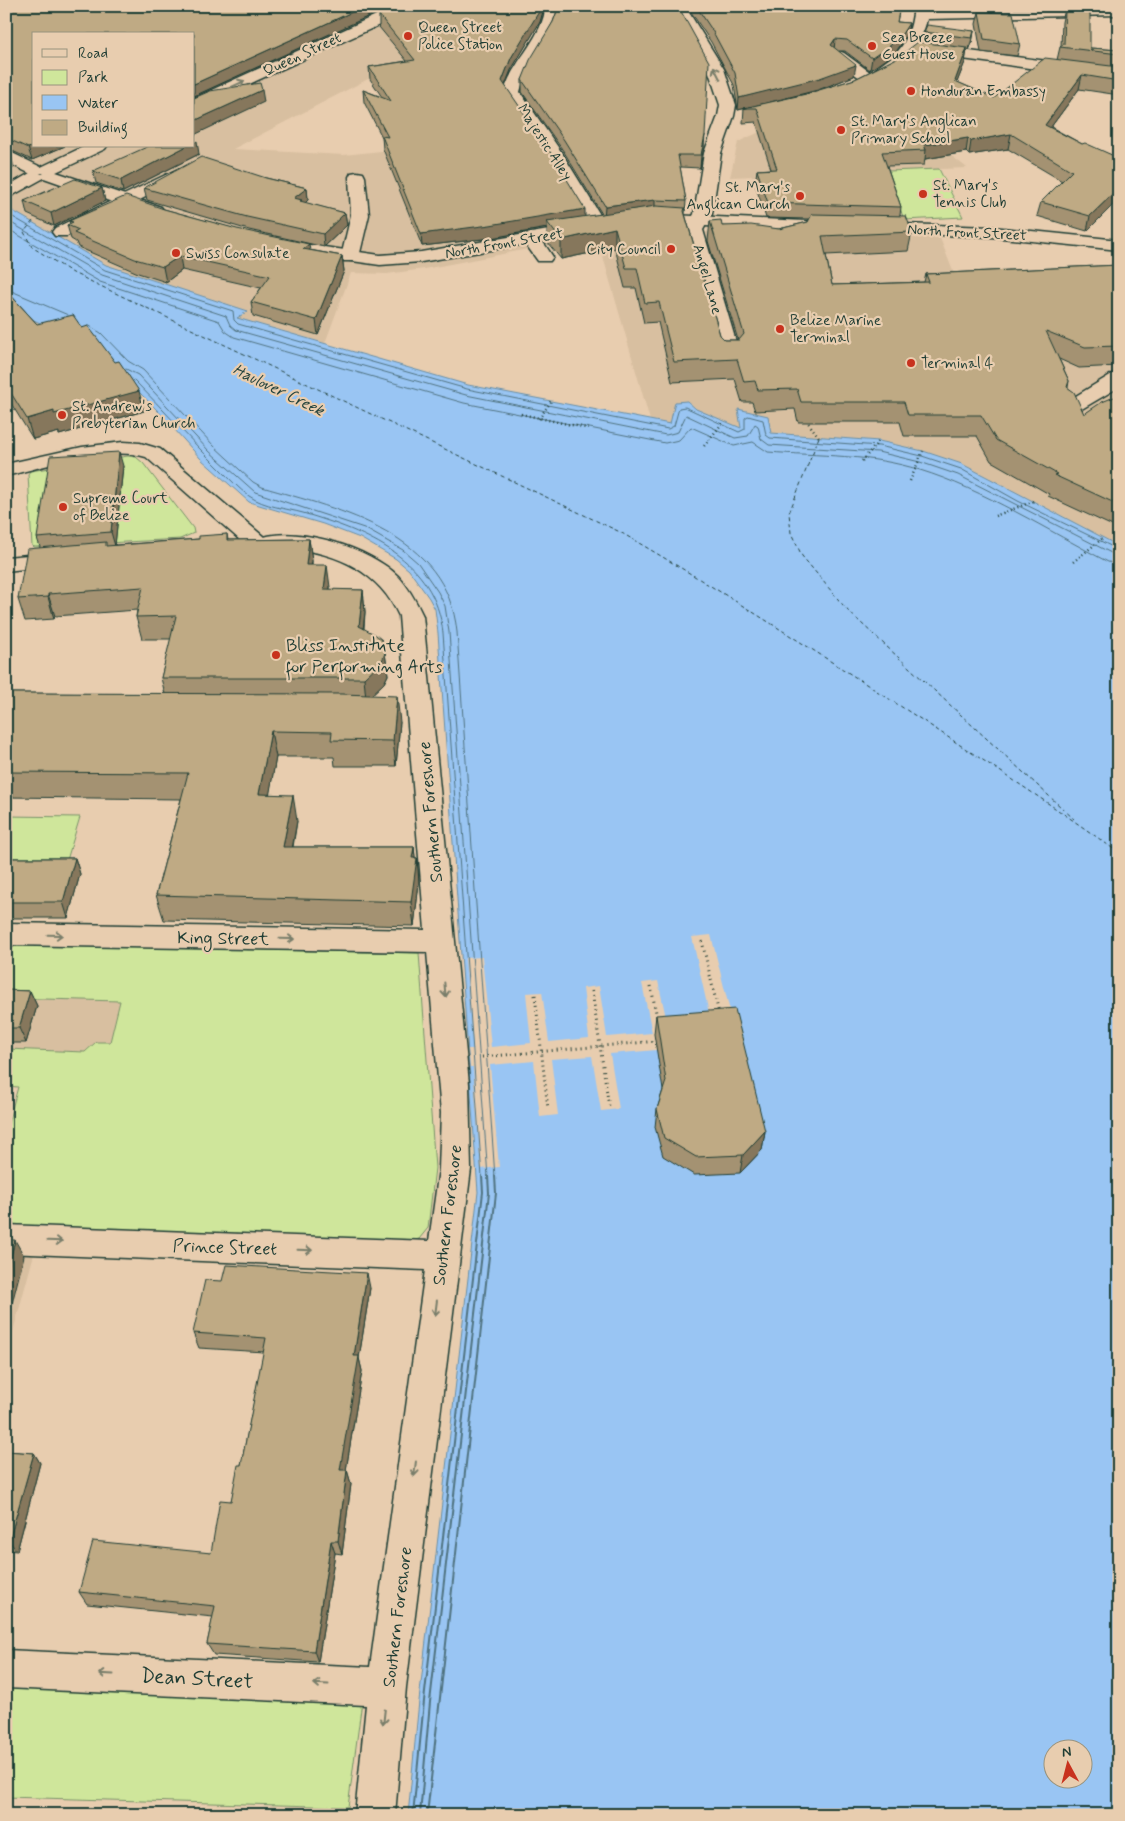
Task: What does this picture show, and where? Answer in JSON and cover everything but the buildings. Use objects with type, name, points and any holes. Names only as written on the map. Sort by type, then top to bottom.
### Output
[{"type":"street","points":[[368,6],[387,15]]},
{"type":"street","name":"Queen Street","points":[[195,104],[410,6]]},
{"type":"street","name":"Majestic Alley","points":[[548,6],[552,11],[551,24],[514,79],[512,92],[554,153],[615,223]]},
{"type":"street","name":"Angel Lane","points":[[678,6],[691,25],[724,87],[729,107],[734,117],[718,134],[700,222],[694,230],[730,355]]},
{"type":"street","points":[[854,84],[891,66],[911,48],[918,32],[921,11],[1119,11]]},
{"type":"street","points":[[911,48],[1119,75]]},
{"type":"street","points":[[839,56],[869,78]]},
{"type":"street","points":[[6,194],[42,173],[96,148]]},
{"type":"street","points":[[6,155],[42,173],[173,217]]},
{"type":"street","points":[[61,232],[125,202],[193,166]]},
{"type":"street","points":[[350,257],[360,215],[357,177]]},
{"type":"street","name":"North Front Street","points":[[282,245],[350,257],[380,260],[421,257],[615,223],[672,219],[723,224],[731,236],[778,242],[799,236],[802,227],[992,232],[1119,245]]},
{"type":"street","points":[[531,239],[544,257]]},
{"type":"street","points":[[1073,406],[1119,378]]},
{"type":"street","points":[[6,470],[115,448],[145,449],[153,453],[257,543]]},
{"type":"street","name":"Southern Foreshore","points":[[228,545],[300,542],[319,545],[346,555],[380,573],[392,583],[405,598],[411,616],[412,710],[440,941],[457,1127],[455,1169],[387,1688],[375,1815]]},
{"type":"street","points":[[6,564],[83,557]]},
{"type":"street","name":"King Street","points":[[6,934],[440,941]]},
{"type":"street","name":"Prince Street","points":[[6,1239],[443,1256]]},
{"type":"street","name":"Dean Street","points":[[6,1669],[387,1688]]},
{"type":"path","points":[[539,419],[551,401]]},
{"type":"path","points":[[521,414],[590,429]]},
{"type":"path","points":[[803,416],[819,437]]},
{"type":"path","points":[[704,446],[724,421]]},
{"type":"path","points":[[862,462],[880,441]]},
{"type":"path","points":[[910,481],[923,451]]},
{"type":"path","points":[[995,516],[1034,501]]},
{"type":"path","points":[[1073,562],[1103,538]]},
{"type":"path","points":[[1115,582],[1119,579]]},
{"type":"path","points":[[702,941],[720,1016]]},
{"type":"path","points":[[651,986],[658,1023]]},
{"type":"path","points":[[592,990],[609,1107]]},
{"type":"path","points":[[535,995],[548,1109]]},
{"type":"path","points":[[475,1057],[662,1041]]},
{"type":"shaded area","points":[[6,6],[554,6],[559,12],[397,64],[233,149],[344,155],[538,134],[595,228],[687,230],[773,238],[940,238],[958,284],[1119,284],[1119,546],[962,464],[923,451],[879,441],[770,433],[738,409],[741,428],[696,409],[687,401],[670,424],[650,420],[597,236],[424,269],[387,274],[351,273],[325,343],[236,318],[247,311],[106,265],[6,207]]},
{"type":"shaded area","points":[[937,6],[1119,6],[1119,7],[939,11]]},
{"type":"shaded area","name":"St. Mary's Anglican Primary School","points":[[872,93],[967,168],[730,177],[738,142],[788,119]]},
{"type":"shaded area","points":[[6,998],[120,1001],[110,1042],[96,1042],[86,1052],[6,1049]]},
{"type":"shaded area","points":[[6,1252],[34,1254],[8,1350],[6,1349]]},
{"type":"green space","name":"St. Mary's Tennis Club","points":[[939,169],[963,217],[904,220],[888,171]]},
{"type":"green space","points":[[128,456],[136,457],[143,463],[193,528],[194,533],[180,539],[32,546],[28,474],[30,471]]},
{"type":"green space","points":[[6,816],[80,817],[64,870],[6,868]]},
{"type":"green space","points":[[10,945],[419,953],[435,1168],[428,1228],[419,1239],[408,1242],[6,1227],[6,1131],[18,1087],[6,1086],[6,1049],[85,1052],[96,1042],[110,1042],[120,1001],[6,998],[6,957]]},
{"type":"green space","points":[[6,1684],[362,1701],[348,1807],[6,1797]]},
{"type":"water","name":"Haulover Creek","points":[[6,207],[106,265],[248,311],[237,318],[468,385],[670,424],[675,402],[687,401],[696,409],[741,428],[738,409],[768,416],[771,433],[879,441],[923,451],[962,464],[1119,546],[1119,1815],[408,1815],[419,1701],[478,1192],[435,609],[409,570],[396,559],[360,538],[323,524],[249,502],[201,459],[130,383],[61,332],[6,308]]},
{"type":"pier","points":[[711,935],[738,1043],[610,1054],[619,1109],[601,1111],[592,1056],[551,1059],[558,1115],[540,1117],[534,1061],[490,1065],[499,1167],[481,1169],[473,1067],[470,1067],[468,1049],[473,1049],[465,958],[482,957],[491,1047],[531,1043],[526,993],[542,992],[549,1042],[589,1038],[583,988],[599,986],[607,1037],[652,1033],[642,983],[658,981],[669,1031],[712,1027],[692,937]]},
{"type":"ferry route","points":[[33,221],[24,232],[32,247],[73,273],[620,532],[812,649],[1023,786],[1119,853]]},
{"type":"ferry route","points":[[819,437],[789,513],[791,533],[802,556],[848,611],[1074,819]]},
{"type":"place","name":"Queen Street Police Station","points":[[408,36]]},
{"type":"place","name":"Sea Breeze Guest House","points":[[872,46]]},
{"type":"place","name":"Honduran Embassy","points":[[911,91]]},
{"type":"place","name":"St. Mary's Anglican Primary School","points":[[841,130]]},
{"type":"place","name":"St. Mary's Tennis Club","points":[[923,194]]},
{"type":"place","name":"St. Mary's Anglican Church","points":[[800,196]]},
{"type":"place","name":"City Council","points":[[671,249]]},
{"type":"place","name":"Swiss Consulate","points":[[176,253]]},
{"type":"place","name":"Belize Marine Terminal","points":[[780,329]]},
{"type":"place","name":"Terminal 4","points":[[911,363]]},
{"type":"place","name":"St. Andrew's Prebyterian Church","points":[[62,415]]},
{"type":"place","name":"Supreme Court of Belize","points":[[63,507]]},
{"type":"place","name":"Bliss Institute for Performing Arts","points":[[276,655]]}]
